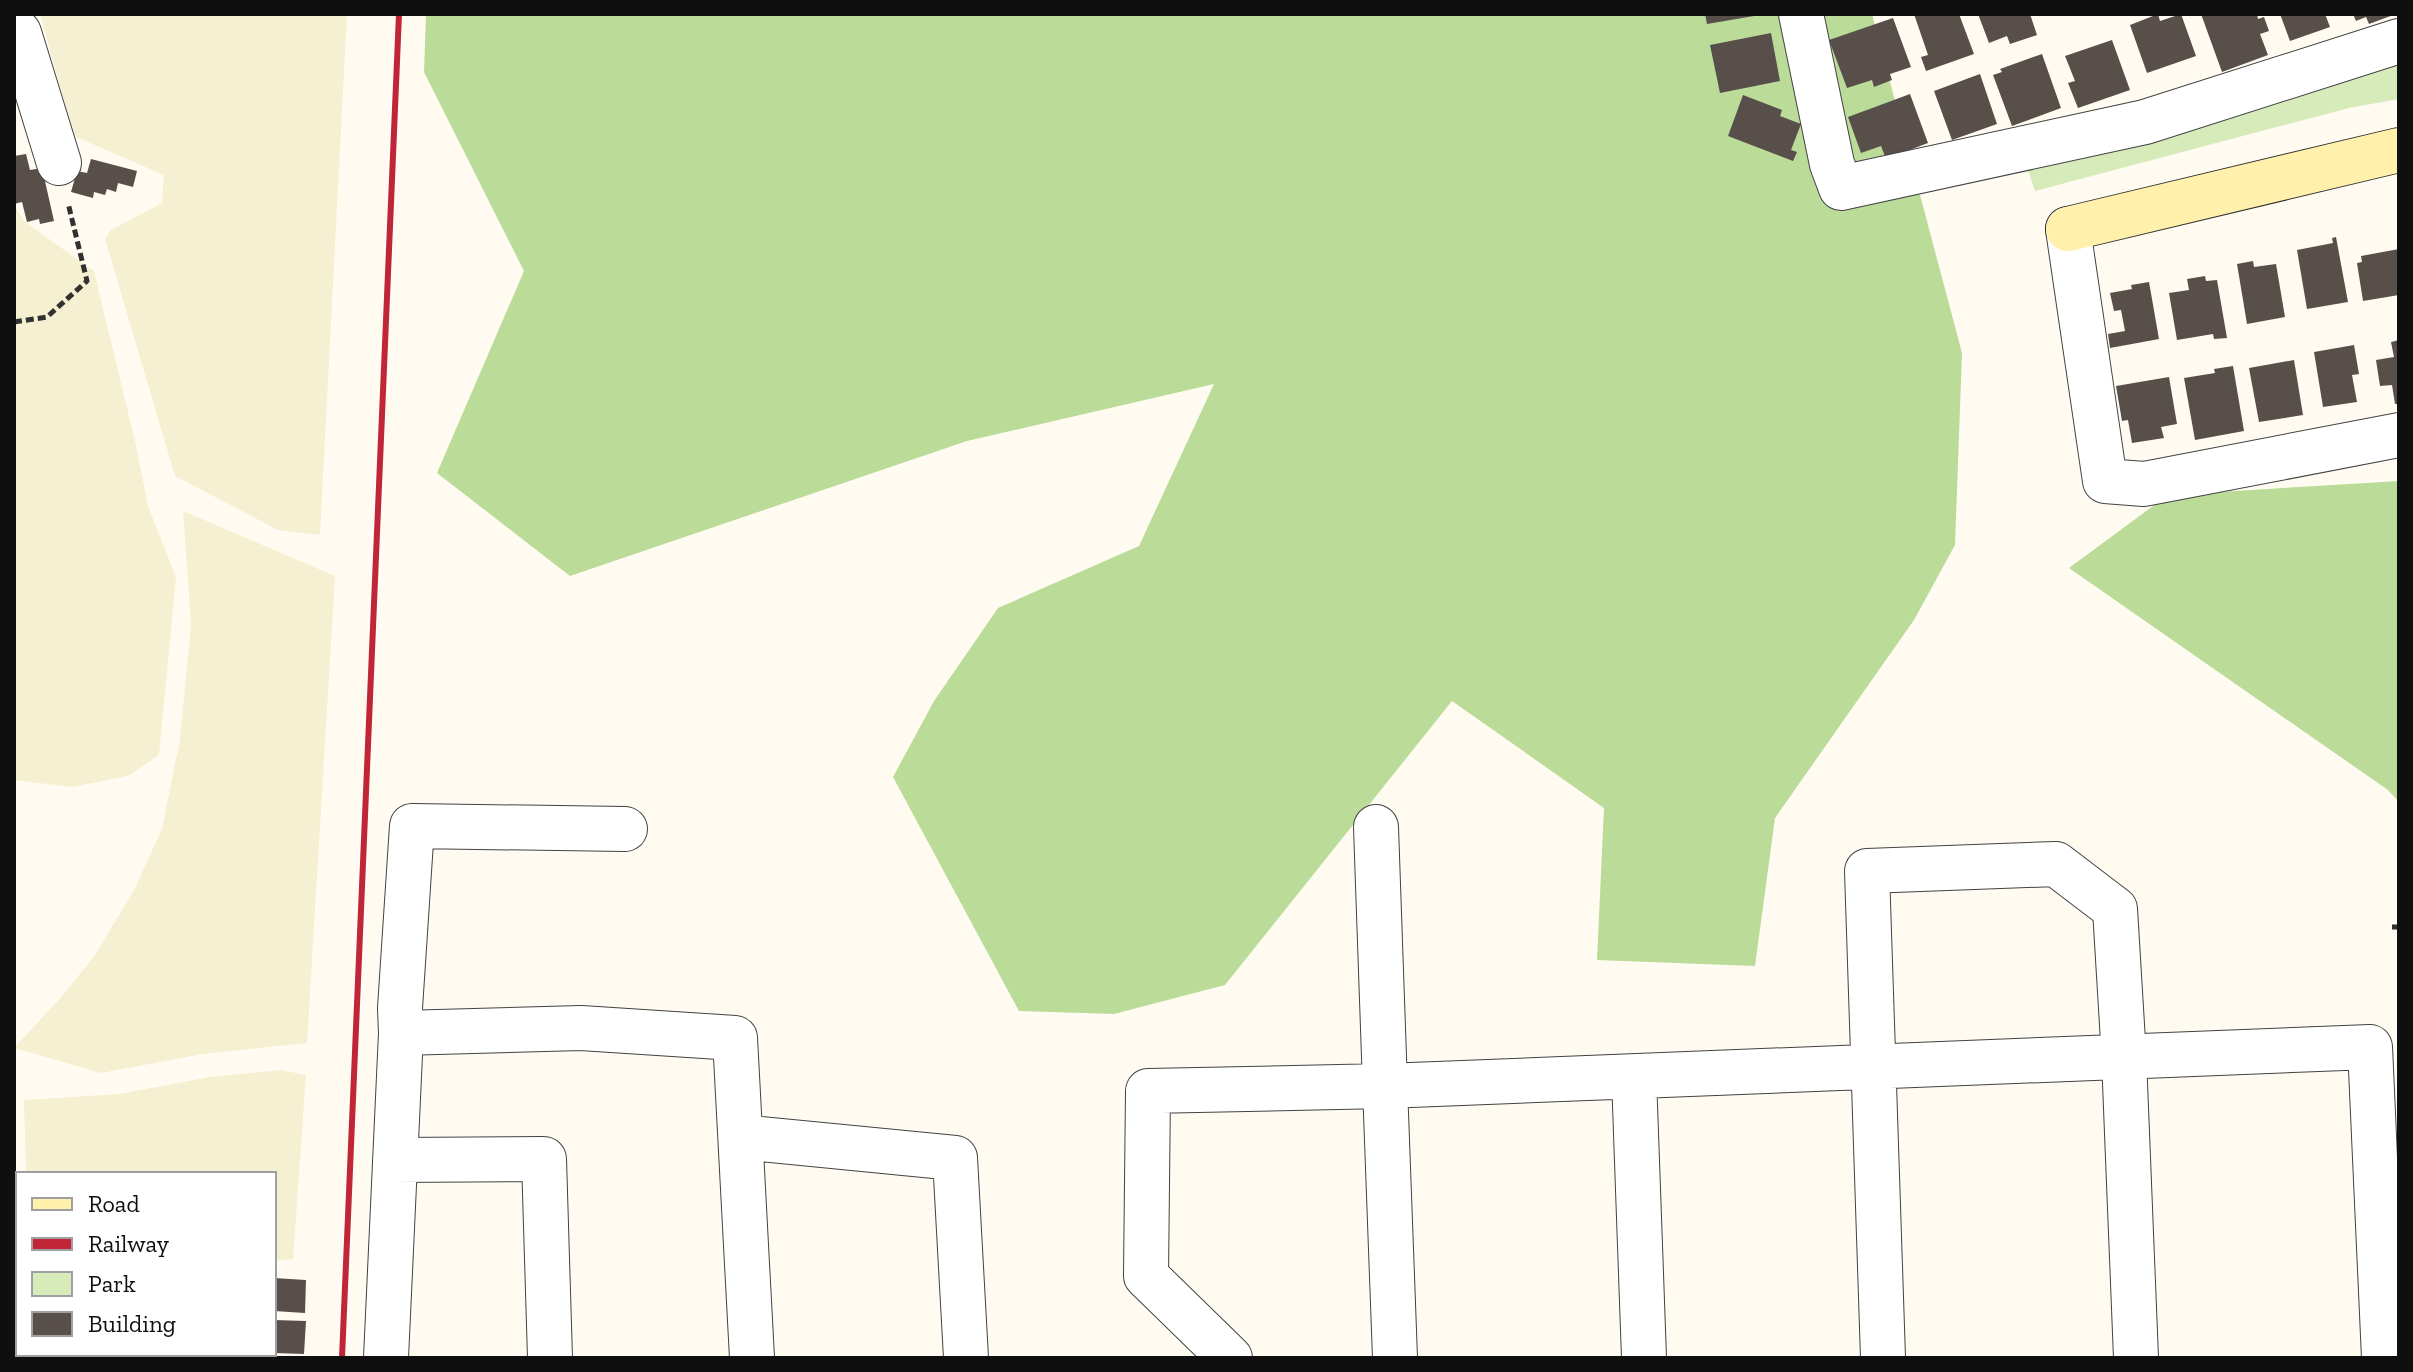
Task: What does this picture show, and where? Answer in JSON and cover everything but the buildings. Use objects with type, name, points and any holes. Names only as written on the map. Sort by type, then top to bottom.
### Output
[{"type":"street","points":[[1801,14],[1832,164],[1841,188],[2145,122],[2399,41]]},
{"type":"street","points":[[14,27],[19,33],[59,163]]},
{"type":"street","points":[[2399,150],[2068,229],[2105,481],[2144,484],[2399,435]]},
{"type":"street","points":[[386,1358],[400,1008],[412,826],[625,829]]},
{"type":"street","points":[[1376,827],[1395,1358]]},
{"type":"street","points":[[1883,1358],[1867,871],[2056,864],[2115,909],[2136,1358]]},
{"type":"street","points":[[401,1033],[581,1028],[735,1038],[752,1358]]},
{"type":"street","points":[[1230,1358],[1146,1276],[1148,1091],[1385,1086],[2370,1047],[2384,1358]]},
{"type":"street","points":[[1634,1077],[1644,1358]]},
{"type":"street","points":[[741,1137],[955,1158],[966,1358]]},
{"type":"street","points":[[395,1160],[544,1159],[550,1358]]},
{"type":"path","points":[[14,322],[47,317],[87,281],[59,163]]},
{"type":"shaded area","points":[[40,14],[347,14],[320,535],[278,530],[175,476],[105,239],[111,230],[162,203],[164,175],[74,136]]},
{"type":"shaded area","points":[[14,205],[25,222],[94,271],[148,506],[176,577],[159,755],[128,776],[72,787],[14,780]]},
{"type":"shaded area","points":[[183,511],[335,576],[307,1043],[203,1054],[101,1073],[14,1048],[95,955],[134,890],[162,829],[180,739],[191,624]]},
{"type":"shaded area","points":[[281,1070],[306,1075],[293,1259],[276,1261],[276,1172],[26,1172],[24,1100],[119,1094],[210,1077]]},
{"type":"green space","points":[[426,14],[1872,14],[1962,353],[1955,545],[1914,620],[1775,818],[1755,966],[1597,960],[1604,808],[1452,701],[1225,985],[1114,1014],[1019,1011],[893,777],[934,701],[998,608],[1139,546],[1214,384],[967,441],[570,576],[437,473],[524,271],[424,72]]},
{"type":"green space","points":[[2399,60],[2399,99],[2349,108],[2035,191],[2027,167]]},
{"type":"green space","points":[[2399,481],[2399,802],[2388,790],[2069,568],[2168,495]]},
{"type":"railway","points":[[342,1358],[399,14]]}]
